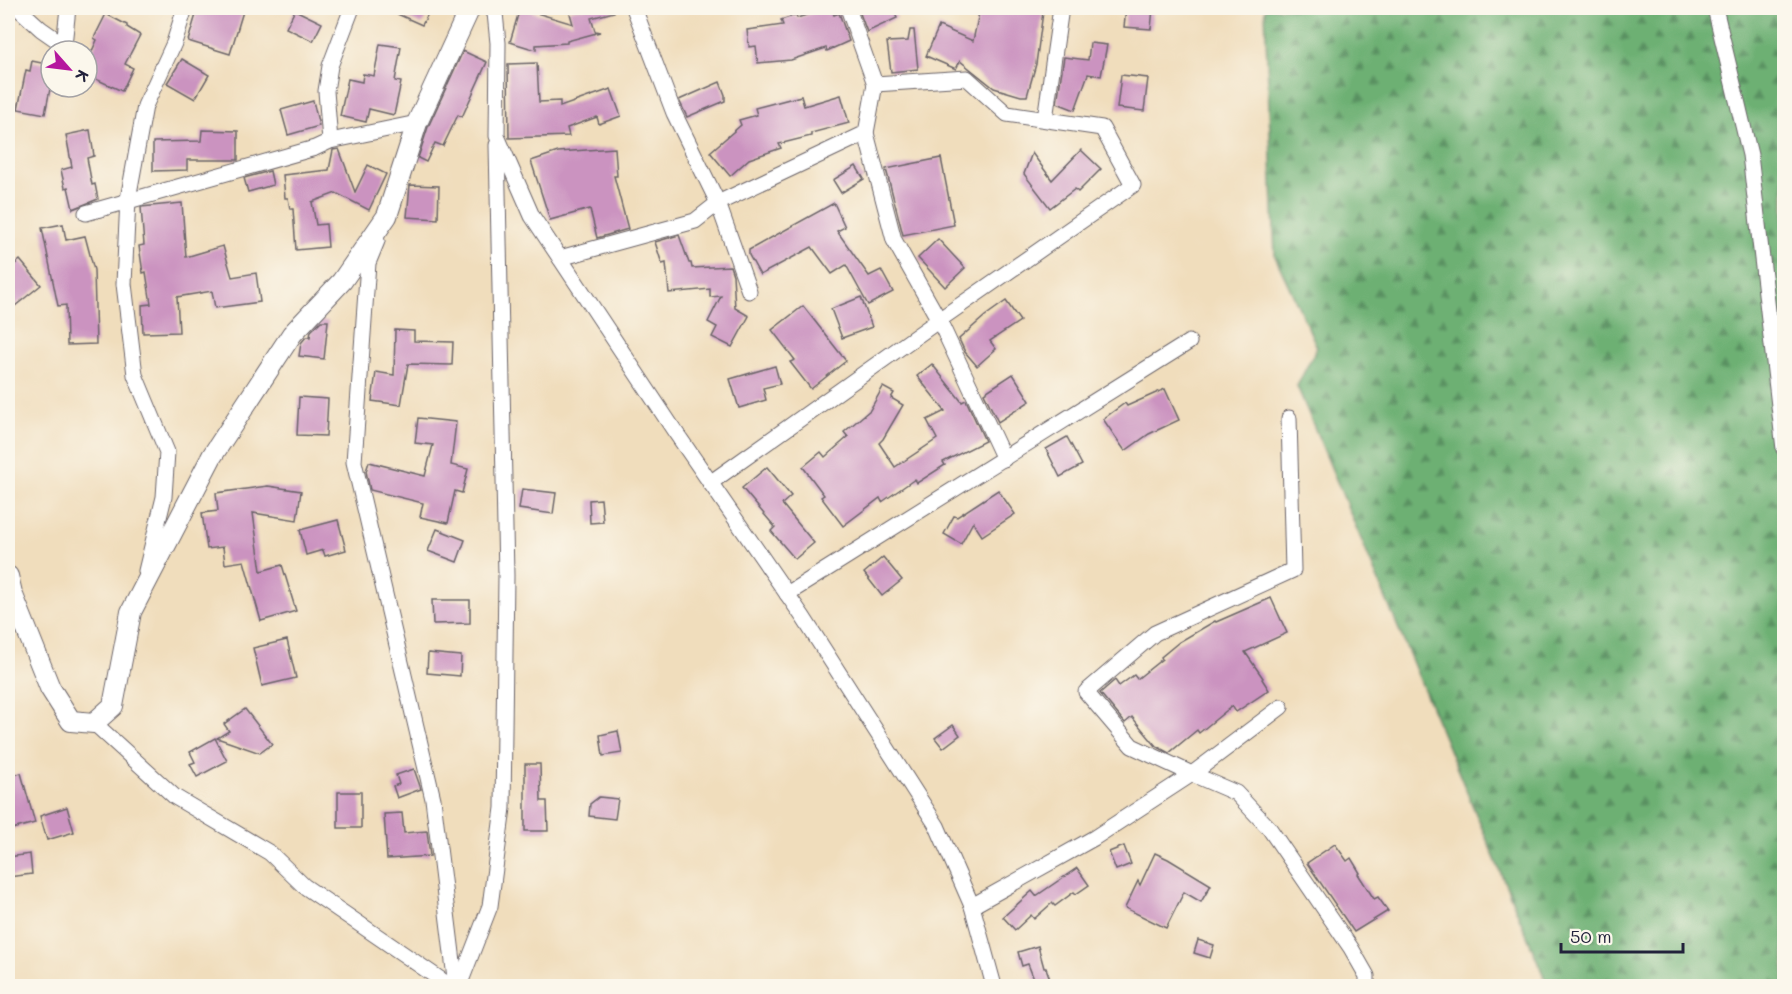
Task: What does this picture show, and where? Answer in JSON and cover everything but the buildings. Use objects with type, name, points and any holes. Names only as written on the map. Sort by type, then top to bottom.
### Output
[{"type":"street","points":[[18,8],[64,45],[68,8]]},
{"type":"street","points":[[141,592],[164,496],[167,452],[135,375],[124,284],[128,199],[145,106],[174,43],[185,8]]},
{"type":"street","points":[[330,141],[327,83],[330,66],[352,8]]},
{"type":"street","points":[[458,987],[433,799],[354,462],[368,263],[387,216],[417,123],[470,8]]},
{"type":"street","points":[[458,987],[490,906],[502,808],[506,576],[497,136],[498,43],[495,13],[490,8]]},
{"type":"street","points":[[634,8],[674,113],[718,203],[749,291]]},
{"type":"street","points":[[848,8],[876,84],[866,133],[894,240],[939,320],[1004,459]]},
{"type":"street","points":[[1045,119],[1061,8]]},
{"type":"street","points":[[1715,8],[1750,155],[1785,449]]},
{"type":"street","points":[[710,483],[1133,185],[1102,128],[1007,114],[967,78],[876,84]]},
{"type":"street","points":[[86,213],[128,199],[315,148],[330,141],[417,123]]},
{"type":"street","points":[[560,258],[694,221],[718,203],[866,133]]},
{"type":"street","points":[[497,136],[532,216],[787,594],[937,826],[972,906],[994,987]]},
{"type":"street","points":[[94,723],[113,705],[131,612],[212,456],[292,334],[342,281],[387,216]]},
{"type":"street","points":[[787,594],[1189,342]]},
{"type":"street","points":[[1289,418],[1293,570],[1155,633],[1086,692],[1132,746],[1236,793],[1269,828],[1351,948],[1367,976],[1367,987]]},
{"type":"street","points":[[8,576],[12,593],[50,688],[71,721],[94,723],[176,797],[270,853],[304,886],[450,987]]},
{"type":"street","points":[[972,906],[1094,838],[1192,774],[1281,707]]},
{"type":"green space","points":[[1266,8],[1784,8],[1784,986],[1548,986],[1297,386],[1317,347],[1275,256]]}]
